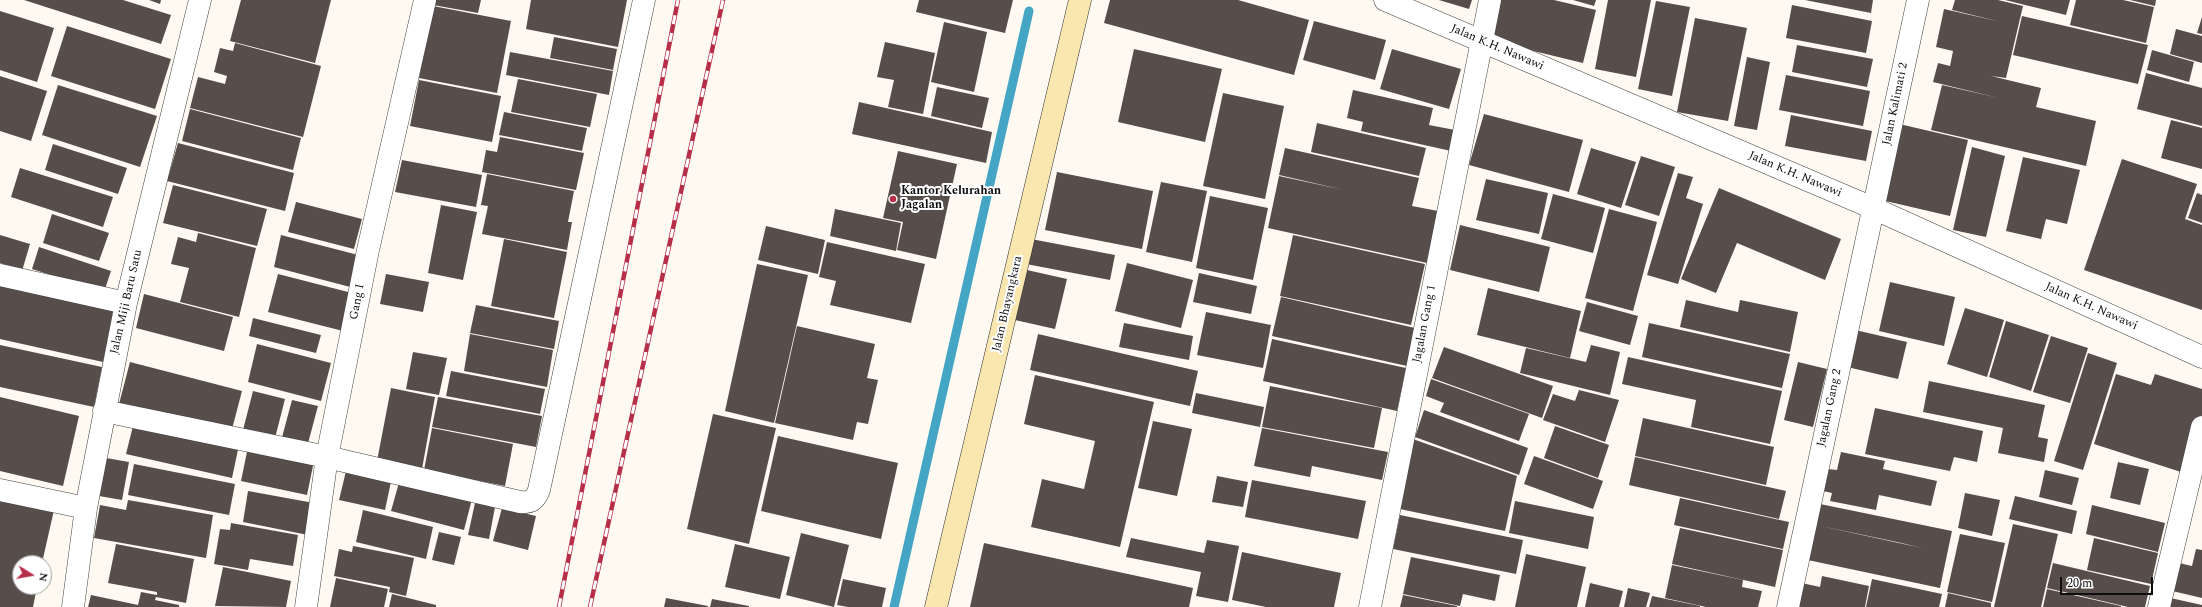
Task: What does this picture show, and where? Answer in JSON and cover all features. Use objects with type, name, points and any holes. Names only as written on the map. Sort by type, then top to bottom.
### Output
[{"type":"main road","name":"Jalan Bhayangkara","points":[[936,607],[1080,0]]},
{"type":"street","name":"Jalan Miji Baru Satu","points":[[73,607],[86,508],[126,303],[200,0]]},
{"type":"street","name":"Gang I","points":[[306,607],[327,457],[368,250],[425,0]]},
{"type":"street","points":[[104,411],[327,457],[527,503],[536,496],[644,0]]},
{"type":"street","name":"Jalan K.H. Nawawi","points":[[1385,0],[1873,208],[2202,357]]},
{"type":"street","name":"Jagalan Gang 1","points":[[1370,607],[1480,41],[1490,0]]},
{"type":"street","name":"Jalan Kalimati 2","points":[[1873,208],[1918,0]]},
{"type":"street","name":"Jagalan Gang 2","points":[[1788,607],[1873,208]]},
{"type":"street","points":[[0,275],[126,303]]},
{"type":"street","points":[[2160,607],[2202,427]]},
{"type":"street","points":[[0,490],[86,508]]},
{"type":"building","points":[[24,0],[123,0],[171,15],[161,44]]},
{"type":"building","points":[[149,0],[161,0],[160,4]]},
{"type":"building","points":[[241,0],[331,0],[315,63],[230,41]]},
{"type":"building","points":[[434,0],[481,0],[478,13],[433,5]]},
{"type":"building","points":[[531,0],[627,0],[618,47],[526,29]]},
{"type":"building","points":[[919,0],[1013,0],[1005,33],[916,12]]},
{"type":"building","points":[[1110,0],[1238,0],[1309,20],[1294,75],[1104,23]]},
{"type":"building","points":[[1439,0],[1472,0],[1469,9]]},
{"type":"building","points":[[1498,0],[1554,0],[1596,10],[1583,63],[1488,40]]},
{"type":"building","points":[[1573,0],[1596,0],[1594,6]]},
{"type":"building","points":[[1608,0],[1651,0],[1636,77],[1595,69]]},
{"type":"building","points":[[1805,0],[1873,0],[1871,13]]},
{"type":"building","points":[[1955,0],[1998,0],[2023,6],[2006,78],[1991,76],[2041,88],[2036,107],[2096,121],[2086,166],[1931,130],[1942,85],[1999,98],[1933,82],[1938,63],[1950,66],[1953,51],[1936,47],[1944,9],[2001,22],[1952,10]]},
{"type":"building","points":[[2005,0],[2070,0],[2066,15]]},
{"type":"building","points":[[2076,0],[2123,0],[2154,7],[2146,43],[2070,25]]},
{"type":"building","points":[[2130,0],[2156,0],[2155,6]]},
{"type":"building","points":[[1656,1],[1690,7],[1672,96],[1638,89]]},
{"type":"building","points":[[1792,5],[1872,21],[1866,53],[1786,38]]},
{"type":"building","points":[[433,6],[511,21],[497,93],[419,78]]},
{"type":"building","points":[[0,11],[54,28],[37,82],[0,70]]},
{"type":"building","points":[[2022,16],[2148,45],[2138,84],[2013,55]]},
{"type":"building","points":[[2202,17],[2202,34],[2197,33]]},
{"type":"building","points":[[1695,18],[1747,28],[1728,121],[1677,112]]},
{"type":"building","points":[[1314,21],[1386,40],[1375,80],[1303,60]]},
{"type":"building","points":[[944,22],[987,32],[974,92],[931,82]]},
{"type":"building","points":[[67,26],[171,59],[155,109],[51,76]]},
{"type":"building","points":[[2176,29],[2202,36],[2202,63],[2170,54]]},
{"type":"building","points":[[554,37],[617,49],[613,70],[550,58]]},
{"type":"building","points":[[885,42],[935,53],[923,114],[888,107],[894,80],[877,77]]},
{"type":"building","points":[[235,43],[321,66],[303,137],[190,108],[198,77],[225,84],[227,76],[214,72],[220,48],[233,51]]},
{"type":"building","points":[[1797,45],[1873,59],[1867,87],[1792,72]]},
{"type":"building","points":[[1134,49],[1222,69],[1205,142],[1118,122]]},
{"type":"building","points":[[1392,49],[1461,69],[1449,109],[1380,89]]},
{"type":"building","points":[[2152,50],[2194,62],[2189,82],[2147,70]]},
{"type":"building","points":[[510,52],[613,71],[609,95],[506,75]]},
{"type":"building","points":[[1747,57],[1770,62],[1757,130],[1734,126]]},
{"type":"building","points":[[2146,73],[2202,88],[2202,126],[2137,109]]},
{"type":"building","points":[[1786,75],[1870,91],[1863,126],[1779,110]]},
{"type":"building","points":[[0,76],[47,91],[31,141],[0,131]]},
{"type":"building","points":[[518,79],[597,94],[590,127],[511,112]]},
{"type":"building","points":[[419,80],[501,96],[492,142],[410,126]]},
{"type":"building","points":[[58,85],[157,116],[140,167],[42,135]]},
{"type":"building","points":[[937,87],[989,98],[982,128],[931,116]]},
{"type":"building","points":[[1353,90],[1433,108],[1429,125],[1455,130],[1451,151],[1361,131],[1363,122],[1347,118]]},
{"type":"building","points":[[1223,93],[1284,106],[1265,199],[1203,186]]},
{"type":"building","points":[[859,102],[992,132],[986,163],[852,134]]},
{"type":"building","points":[[190,109],[301,138],[293,170],[182,141]]},
{"type":"building","points":[[504,112],[587,128],[582,151],[499,135]]},
{"type":"building","points":[[1484,114],[1583,140],[1569,192],[1469,165]]},
{"type":"building","points":[[1791,115],[1872,131],[1866,161],[1785,146]]},
{"type":"building","points":[[2171,120],[2202,128],[2202,169],[2161,158]]},
{"type":"building","points":[[1317,123],[1426,148],[1419,176],[1311,152]]},
{"type":"building","points":[[1895,123],[1968,140],[1950,216],[1877,199]]},
{"type":"building","points":[[500,137],[584,153],[576,190],[482,172],[486,150],[497,152]]},
{"type":"building","points":[[178,143],[294,173],[285,211],[167,181]]},
{"type":"building","points":[[53,144],[127,168],[118,194],[45,170]]},
{"type":"building","points":[[1972,147],[2005,156],[1986,237],[1953,230]]},
{"type":"building","points":[[1285,148],[1419,178],[1412,206],[1438,211],[1427,263],[1268,228],[1279,176],[1344,190],[1279,175]]},
{"type":"building","points":[[1591,148],[1636,162],[1621,208],[1577,194]]},
{"type":"building","points":[[898,151],[957,164],[936,259],[897,250],[903,222],[883,218]]},
{"type":"building","points":[[1641,156],[1675,167],[1659,216],[1625,205]]},
{"type":"building","points":[[2023,157],[2080,170],[2067,224],[2046,219],[2041,239],[2006,231]]},
{"type":"building","points":[[2122,159],[2197,184],[2185,219],[2202,225],[2202,310],[2084,270]]},
{"type":"building","points":[[402,160],[482,175],[476,207],[395,192]]},
{"type":"building","points":[[20,168],[113,197],[103,227],[11,197]]},
{"type":"building","points":[[1057,172],[1153,191],[1142,249],[1045,230]]},
{"type":"building","points":[[1678,173],[1693,177],[1686,198],[1703,204],[1678,284],[1647,275]]},
{"type":"building","points":[[487,174],[574,191],[568,222],[572,222],[567,250],[482,234],[488,206],[481,205]]},
{"type":"building","points":[[1486,179],[1548,193],[1539,234],[1476,220]]},
{"type":"building","points":[[1161,182],[1207,191],[1192,262],[1146,252]]},
{"type":"building","points":[[173,185],[267,209],[257,246],[163,223]]},
{"type":"building","points":[[1719,188],[1841,239],[1825,280],[1737,243],[1716,293],[1681,279]]},
{"type":"building","points":[[2197,193],[2202,195],[2202,223],[2188,218]]},
{"type":"building","points":[[1553,194],[1605,208],[1593,253],[1541,239]]},
{"type":"building","points":[[1210,196],[1268,208],[1253,280],[1196,268]]},
{"type":"building","points":[[296,202],[362,219],[354,249],[288,232]]},
{"type":"building","points":[[441,205],[477,212],[463,280],[428,273]]},
{"type":"building","points":[[835,209],[901,223],[896,251],[830,236]]},
{"type":"building","points":[[1609,209],[1657,222],[1633,311],[1585,298]]},
{"type":"building","points":[[52,214],[109,233],[99,261],[43,243]]},
{"type":"building","points":[[1460,225],[1550,247],[1539,292],[1450,270]]},
{"type":"building","points":[[766,226],[825,240],[818,274],[758,260]]},
{"type":"building","points":[[198,233],[256,248],[239,317],[180,302],[189,268],[171,264],[178,237],[196,242]]},
{"type":"building","points":[[0,235],[30,244],[22,271],[0,263]]},
{"type":"building","points":[[281,235],[362,256],[354,288],[274,267]]},
{"type":"building","points":[[1293,235],[1425,264],[1411,325],[1280,296]]},
{"type":"building","points":[[504,239],[567,252],[554,318],[491,306]]},
{"type":"building","points":[[1031,239],[1115,255],[1110,280],[1026,264]]},
{"type":"building","points":[[827,242],[925,264],[911,323],[830,305],[836,281],[819,277]]},
{"type":"building","points":[[39,247],[111,271],[104,292],[32,269]]},
{"type":"building","points":[[1127,263],[1193,280],[1181,328],[1115,311]]},
{"type":"building","points":[[757,264],[808,275],[774,423],[725,411]]},
{"type":"building","points":[[1027,270],[1067,279],[1055,329],[1015,320]]},
{"type":"building","points":[[1199,273],[1257,286],[1251,314],[1193,302]]},
{"type":"building","points":[[278,274],[352,293],[343,331],[268,312]]},
{"type":"building","points":[[386,274],[429,282],[423,312],[380,304]]},
{"type":"building","points":[[1890,282],[1955,297],[1944,346],[1879,331]]},
{"type":"building","points":[[0,283],[114,308],[103,362],[0,339]]},
{"type":"building","points":[[1488,288],[1581,311],[1570,358],[1477,335]]},
{"type":"building","points":[[144,294],[233,317],[224,351],[136,328]]},
{"type":"building","points":[[1281,297],[1415,328],[1407,366],[1272,336]]},
{"type":"building","points":[[1686,300],[1738,312],[1740,300],[1798,312],[1790,352],[1680,327]]},
{"type":"building","points":[[1587,302],[1638,316],[1630,345],[1579,331]]},
{"type":"building","points":[[476,305],[559,321],[554,349],[470,333]]},
{"type":"building","points":[[1965,308],[2004,320],[1987,377],[1947,364]]},
{"type":"building","points":[[1206,312],[1271,325],[1263,368],[1197,355]]},
{"type":"building","points":[[253,318],[321,335],[316,353],[249,336]]},
{"type":"building","points":[[2006,321],[2049,335],[2031,391],[1989,377]]},
{"type":"building","points":[[1124,323],[1193,336],[1189,360],[1119,347]]},
{"type":"building","points":[[1649,323],[1790,354],[1782,388],[1642,357]]},
{"type":"building","points":[[797,326],[875,344],[867,378],[878,380],[868,424],[857,422],[853,440],[775,423]]},
{"type":"building","points":[[1851,329],[1907,342],[1898,379],[1843,366]]},
{"type":"building","points":[[470,334],[553,350],[547,387],[464,371]]},
{"type":"building","points":[[1038,334],[1198,371],[1190,406],[1030,370]]},
{"type":"building","points":[[2051,336],[2088,348],[2070,403],[2033,392]]},
{"type":"building","points":[[1272,339],[1406,368],[1397,411],[1263,381]]},
{"type":"building","points":[[257,344],[331,363],[321,401],[248,382]]},
{"type":"building","points":[[0,345],[102,367],[94,407],[0,387]]},
{"type":"building","points":[[1591,345],[1620,352],[1610,395],[1520,373],[1526,348],[1586,362]]},
{"type":"building","points":[[1444,347],[1553,386],[1542,418],[1432,378]]},
{"type":"building","points":[[413,352],[447,358],[439,395],[406,389]]},
{"type":"building","points":[[2088,353],[2117,363],[2083,470],[2054,461]]},
{"type":"building","points":[[1628,357],[1782,391],[1770,444],[1691,427],[1696,400],[1622,384]]},
{"type":"building","points":[[130,362],[242,391],[231,433],[119,404]]},
{"type":"building","points":[[1798,362],[1827,369],[1813,427],[1784,420]]},
{"type":"building","points":[[451,371],[545,389],[540,414],[446,396]]},
{"type":"building","points":[[2116,374],[2151,385],[2155,374],[2202,389],[2202,415],[2184,473],[2094,444]]},
{"type":"building","points":[[1035,375],[1154,402],[1120,547],[1031,527],[1042,479],[1084,489],[1095,441],[1024,424]]},
{"type":"building","points":[[1431,379],[1529,414],[1519,441],[1440,412],[1444,403],[1426,396]]},
{"type":"building","points":[[1929,381],[2045,405],[2038,437],[2048,439],[2044,462],[1998,453],[2003,428],[1923,412]]},
{"type":"building","points":[[1270,386],[1382,408],[1374,448],[1262,427]]},
{"type":"building","points":[[391,388],[435,397],[422,469],[377,461]]},
{"type":"building","points":[[1579,390],[1619,400],[1605,442],[1543,420],[1553,394],[1575,401]]},
{"type":"building","points":[[253,391],[285,399],[274,442],[242,434]]},
{"type":"building","points":[[1196,393],[1264,407],[1260,427],[1192,413]]},
{"type":"building","points":[[0,397],[79,416],[63,486],[0,471]]},
{"type":"building","points":[[438,397],[542,416],[536,447],[432,427]]},
{"type":"building","points":[[292,400],[318,406],[307,447],[281,441]]},
{"type":"building","points":[[1875,408],[1983,431],[1977,462],[1954,457],[1950,471],[1865,454]]},
{"type":"building","points":[[1424,410],[1528,448],[1519,475],[1415,437]]},
{"type":"building","points":[[713,414],[776,428],[749,544],[687,529]]},
{"type":"building","points":[[1643,418],[1774,447],[1766,485],[1635,456]]},
{"type":"building","points":[[1153,421],[1192,429],[1177,496],[1138,488]]},
{"type":"building","points":[[134,422],[239,445],[232,478],[126,454]]},
{"type":"building","points":[[1555,426],[1609,445],[1598,478],[1544,458]]},
{"type":"building","points":[[432,428],[513,444],[505,486],[424,470]]},
{"type":"building","points":[[1262,428],[1388,452],[1382,480],[1312,466],[1310,477],[1254,466]]},
{"type":"building","points":[[778,436],[898,463],[881,539],[761,511]]},
{"type":"building","points":[[1410,438],[1517,476],[1505,531],[1395,508]]},
{"type":"building","points":[[248,447],[314,461],[307,495],[241,481]]},
{"type":"building","points":[[1841,452],[1885,461],[1883,469],[1937,481],[1931,506],[1879,495],[1876,510],[1830,501],[1832,493],[1823,491],[1828,469],[1837,470]]},
{"type":"building","points":[[1534,456],[1603,481],[1593,509],[1524,484]]},
{"type":"building","points":[[1635,457],[1786,491],[1779,519],[1629,485]]},
{"type":"building","points":[[106,458],[129,462],[122,500],[99,496]]},
{"type":"building","points":[[2118,462],[2149,469],[2140,505],[2110,498]]},
{"type":"building","points":[[134,464],[235,484],[229,515],[128,495]]},
{"type":"building","points":[[347,467],[392,477],[385,510],[339,500]]},
{"type":"building","points":[[2045,470],[2079,478],[2072,505],[2039,497]]},
{"type":"building","points":[[1217,476],[1248,482],[1243,507],[1212,502]]},
{"type":"building","points":[[400,479],[472,499],[464,530],[391,511]]},
{"type":"building","points":[[1252,480],[1366,501],[1358,539],[1245,517]]},
{"type":"building","points":[[248,491],[314,503],[308,535],[243,522]]},
{"type":"building","points":[[1965,493],[2000,500],[1992,536],[1958,528]]},
{"type":"building","points":[[2015,496],[2077,511],[2072,534],[2009,519]]},
{"type":"building","points":[[1680,498],[1789,522],[1783,549],[1674,525]]},
{"type":"building","points":[[0,499],[54,510],[44,555],[12,555],[12,595],[35,595],[33,607],[0,607]]},
{"type":"building","points":[[128,500],[213,515],[206,558],[94,538],[100,505],[126,510]]},
{"type":"building","points":[[1515,501],[1594,517],[1588,549],[1509,533]]},
{"type":"building","points":[[475,503],[495,507],[489,539],[468,535]]},
{"type":"building","points":[[1815,503],[1952,531],[1940,588],[1803,559]],"holes":[[[1816,525],[1897,542],[1922,548]]]},
{"type":"building","points":[[2092,505],[2165,523],[2158,552],[2086,534]]},
{"type":"building","points":[[502,508],[536,516],[528,550],[493,541]]},
{"type":"building","points":[[363,510],[433,527],[426,559],[356,542]]},
{"type":"building","points":[[1400,515],[1523,540],[1516,574],[1393,549]]},
{"type":"building","points":[[231,523],[298,535],[293,566],[250,559],[248,570],[214,564],[220,529],[230,530]]},
{"type":"building","points":[[2013,524],[2058,534],[2041,607],[1994,607]]},
{"type":"building","points":[[1680,528],[1783,550],[1775,587],[1672,564]]},
{"type":"building","points":[[439,532],[461,537],[454,565],[432,560]]},
{"type":"building","points":[[801,533],[849,545],[834,607],[786,595]]},
{"type":"building","points":[[1960,534],[2005,543],[1992,602],[1947,592]]},
{"type":"building","points":[[1131,538],[1204,553],[1207,540],[1239,546],[1228,602],[1196,596],[1201,572],[1126,557]]},
{"type":"building","points":[[2094,538],[2158,553],[2151,584],[2087,570]]},
{"type":"building","points":[[984,543],[1193,588],[1189,607],[970,607]]},
{"type":"building","points":[[116,544],[194,559],[186,603],[156,597],[155,600],[179,605],[179,607],[88,607],[91,595],[138,605],[141,592],[157,595],[157,592],[108,583]]},
{"type":"building","points":[[735,544],[790,557],[780,599],[725,587]]},
{"type":"building","points":[[353,546],[414,558],[406,596],[389,592],[390,587],[334,576],[339,549],[352,552]]},
{"type":"building","points":[[2196,549],[2202,550],[2202,598],[2168,590],[2175,562],[2192,566]]},
{"type":"building","points":[[1242,552],[1341,573],[1334,607],[1266,607],[1232,600]]},
{"type":"building","points":[[1526,554],[1586,567],[1577,607],[1515,607]]},
{"type":"building","points":[[1411,557],[1500,575],[1495,601],[1463,594],[1460,606],[1403,594]]},
{"type":"building","points":[[2053,563],[2150,586],[2145,607],[2128,607],[2047,588]]},
{"type":"building","points":[[1672,565],[1743,580],[1742,587],[1762,591],[1758,607],[1706,607],[1665,598]]},
{"type":"building","points":[[223,567],[291,581],[286,607],[215,606]]},
{"type":"building","points":[[1822,576],[1869,586],[1865,607],[1792,607],[1797,582],[1820,587]]},
{"type":"building","points":[[336,578],[388,589],[384,607],[330,607]]},
{"type":"building","points":[[843,579],[886,588],[882,607],[848,607],[837,605]]},
{"type":"building","points":[[1872,579],[1942,594],[1939,607],[1866,607]]},
{"type":"building","points":[[1590,583],[1623,591],[1619,607],[1585,607]]},
{"type":"building","points":[[1628,588],[1650,593],[1646,607],[1624,607]]},
{"type":"building","points":[[2047,589],[2121,606],[2121,607],[2043,607]]},
{"type":"building","points":[[1948,593],[1991,603],[1991,607],[1945,607]]},
{"type":"building","points":[[392,594],[436,605],[436,607],[389,607]]},
{"type":"building","points":[[1403,595],[1457,606],[1457,607],[1400,607]]},
{"type":"building","points":[[1652,596],[1700,606],[1700,607],[1649,607]]},
{"type":"building","points":[[2166,597],[2202,605],[2202,607],[2164,607]]},
{"type":"building","points":[[666,598],[708,606],[708,607],[664,607]]},
{"type":"building","points":[[712,599],[749,606],[749,607],[710,607]]},
{"type":"waterway","points":[[894,607],[1029,11]]},
{"type":"railway","points":[[559,607],[678,0]]},
{"type":"railway","points":[[590,607],[723,0]]},
{"type":"place","name":"Kantor Kelurahan Jagalan","points":[[893,199]]}]
